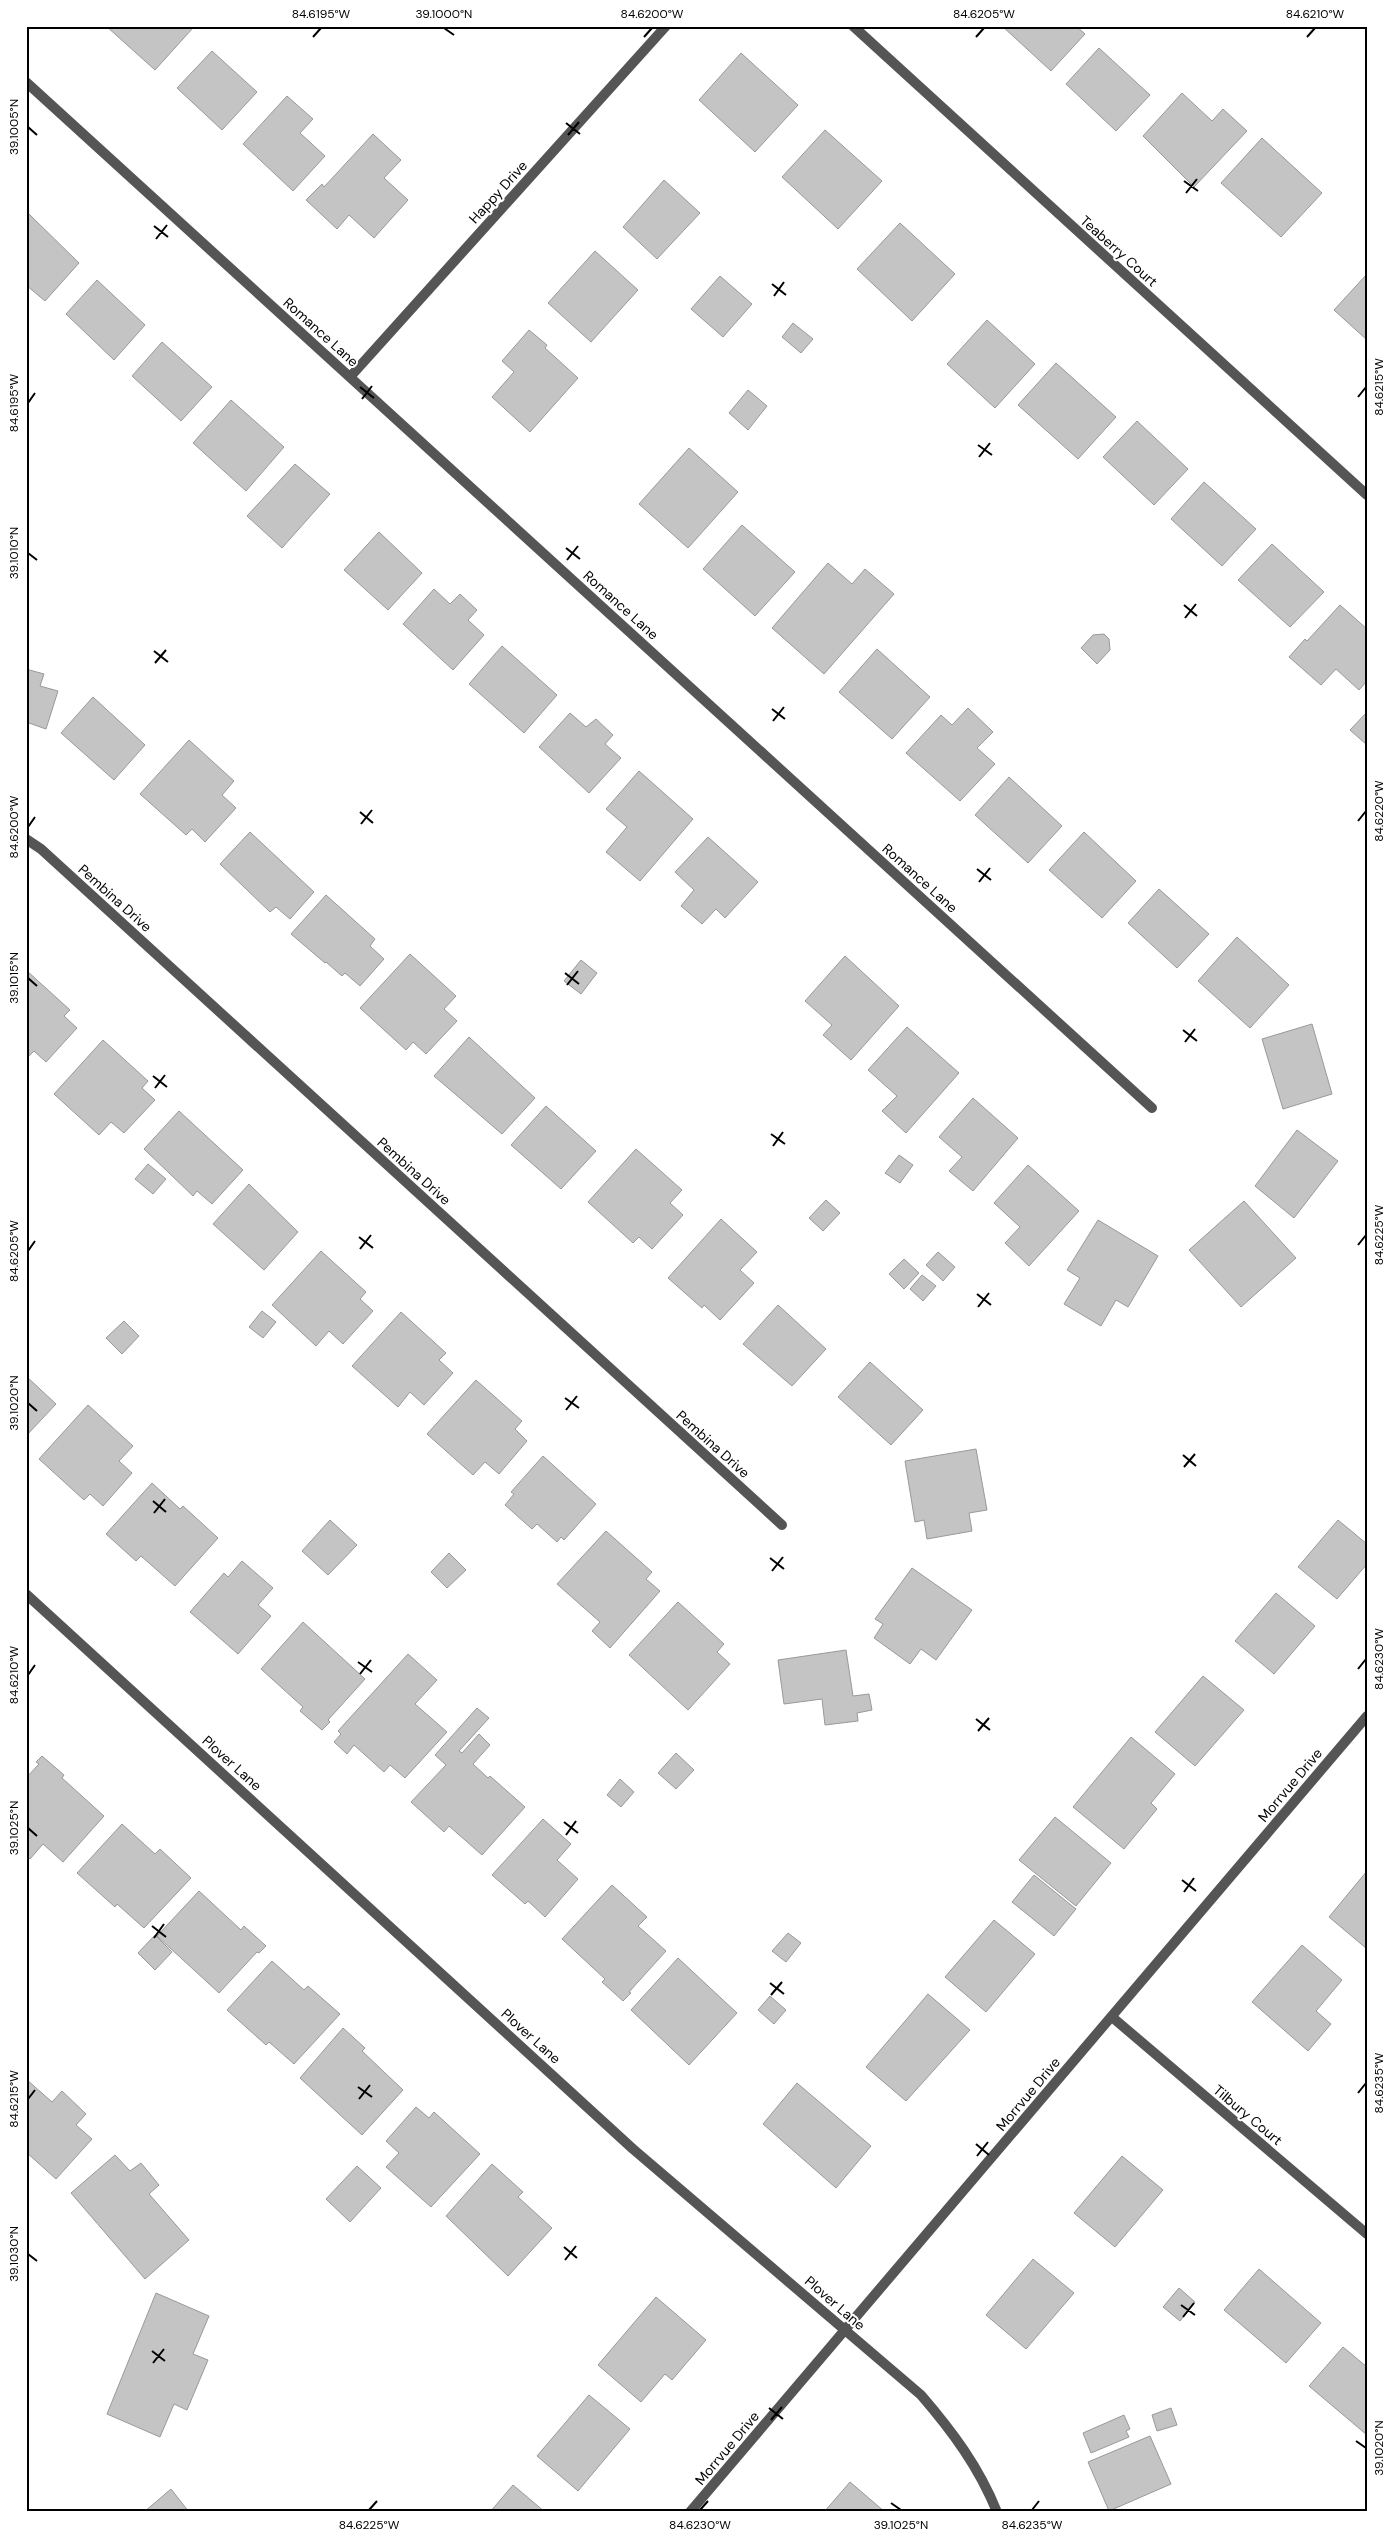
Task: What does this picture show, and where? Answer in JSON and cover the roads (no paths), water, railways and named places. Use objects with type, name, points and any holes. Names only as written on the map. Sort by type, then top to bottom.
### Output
[{"type":"street","name":"Happy Drive","points":[[350,377],[666,26]]},
{"type":"street","name":"Teaberry Court","points":[[853,26],[1367,495]]},
{"type":"street","name":"Romance Lane","points":[[26,82],[1152,1108]]},
{"type":"street","name":"Pembina Drive","points":[[26,839],[55,863],[782,1525]]},
{"type":"street","name":"Plover Lane","points":[[26,1594],[633,2149],[921,2395],[957,2437],[986,2485],[998,2512]]},
{"type":"street","name":"Morrvue Drive","points":[[690,2512],[1367,1716]]},
{"type":"street","name":"Tilbury Court","points":[[1112,2017],[1367,2234]]}]
